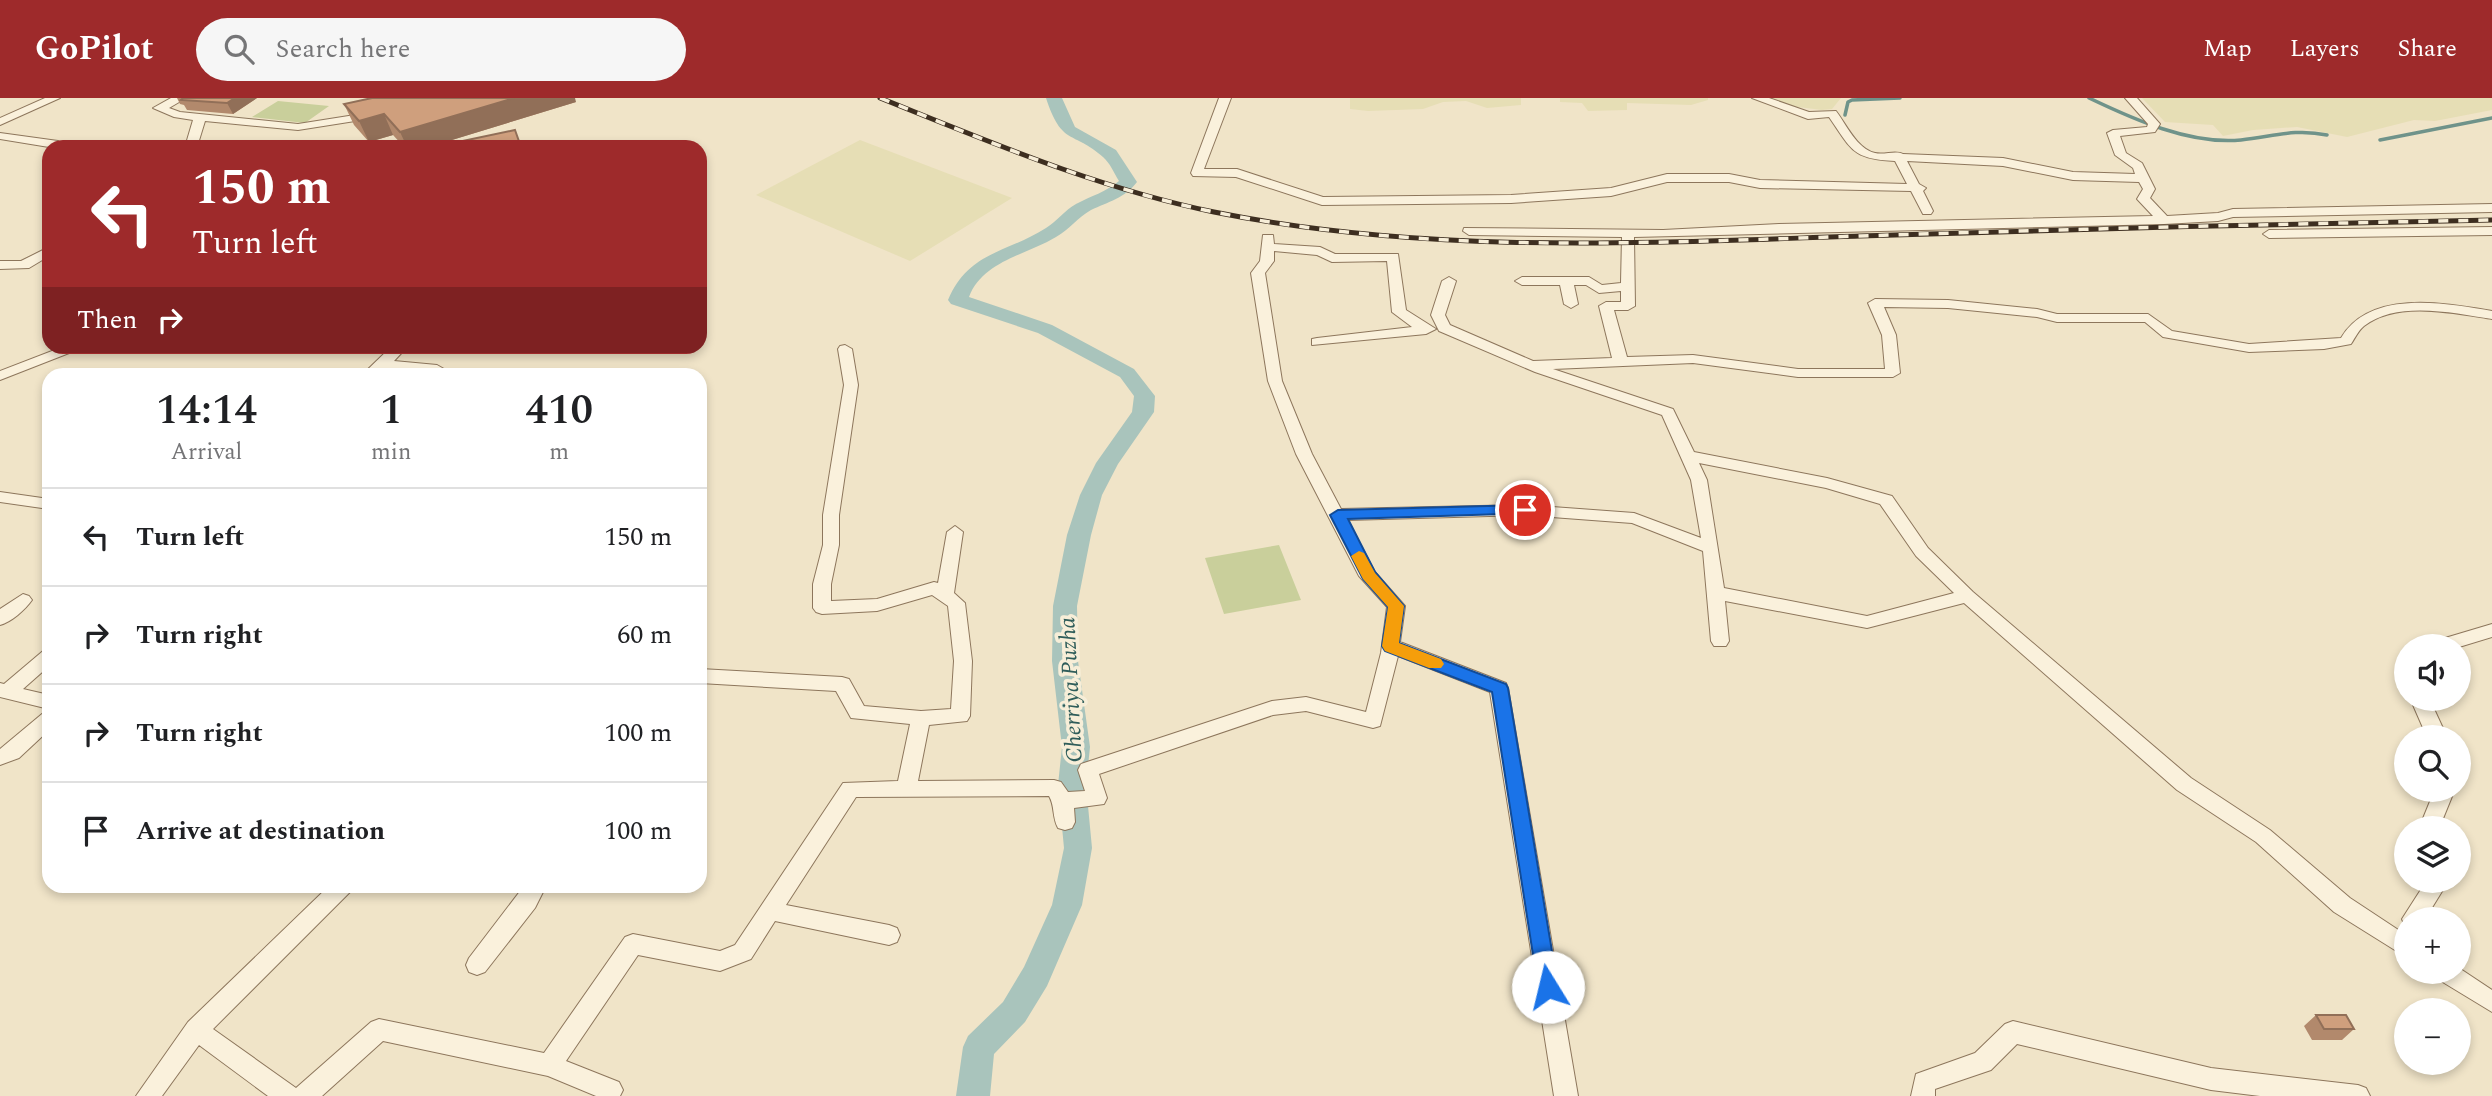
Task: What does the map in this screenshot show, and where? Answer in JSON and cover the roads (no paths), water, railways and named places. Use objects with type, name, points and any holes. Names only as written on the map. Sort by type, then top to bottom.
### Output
[{"type":"street","points":[[0,122],[54,98]]},
{"type":"street","points":[[180,98],[159,108],[178,115],[298,127],[389,112]]},
{"type":"street","points":[[1225,98],[1197,173],[1237,173],[1322,201],[1511,199],[1599,193],[1667,178],[1729,178],[1760,184],[1917,188]]},
{"type":"street","points":[[1758,98],[1808,116],[1832,113],[1857,148],[1870,156],[1898,155],[2003,162],[2073,176],[2143,178]]},
{"type":"street","points":[[2131,98],[2154,124],[2151,130],[2113,133],[2121,155],[2138,166],[2149,190],[2143,199],[2164,220]]},
{"type":"street","points":[[193,140],[200,117]]},
{"type":"street","points":[[0,136],[42,142]]},
{"type":"street","points":[[0,150],[25,139]]},
{"type":"street","points":[[1898,155],[1927,211]]},
{"type":"street","points":[[1469,231],[1628,234],[2164,220],[2218,217],[2233,213],[2492,208]]},
{"type":"street","points":[[2269,234],[2492,231]]},
{"type":"street","points":[[1622,363],[1606,306],[1628,306],[1628,234]]},
{"type":"street","points":[[550,1065],[633,944],[720,961],[743,952],[850,789],[1054,788],[1064,811],[1097,798],[1088,770],[1272,708],[1307,704],[1373,721],[1391,646],[1396,606],[1368,576],[1304,454],[1275,382],[1258,273],[1267,261],[1268,242],[1320,251],[1332,258],[1393,257],[1399,312],[1426,330]]},
{"type":"street","points":[[0,265],[24,265],[42,255]]},
{"type":"street","points":[[1444,328],[1438,315],[1450,281]]},
{"type":"street","points":[[1522,281],[1589,281],[1599,289],[1628,286]]},
{"type":"street","points":[[1566,281],[1572,304]]},
{"type":"street","points":[[1530,365],[1693,359],[1798,373],[1893,373],[1889,335],[1875,303],[1948,304],[2037,313],[2057,318],[2148,318],[2168,334],[2249,348],[2311,346],[2346,341],[2358,324],[2387,312],[2420,307],[2492,315]]},
{"type":"street","points":[[1317,342],[1444,328],[1530,365],[1668,412],[1699,480],[1711,548],[1720,641]]},
{"type":"street","points":[[707,676],[842,684],[858,713],[921,718],[960,716],[962,649],[956,603],[934,587],[877,605],[822,608],[822,584],[831,545],[831,514],[851,385],[845,349]]},
{"type":"street","points":[[0,376],[59,354]]},
{"type":"street","points":[[378,368],[393,354]]},
{"type":"street","points":[[1688,456],[1827,482],[1886,500],[1922,552],[1967,596],[2184,784],[2263,836],[2342,905],[2394,934]]},
{"type":"street","points":[[0,496],[42,503]]},
{"type":"street","points":[[1338,515],[1525,510],[1634,518],[1711,548]]},
{"type":"street","points":[[945,596],[955,532]]},
{"type":"street","points":[[1716,593],[1867,622],[1967,596]]},
{"type":"street","points":[[0,619],[23,600]]},
{"type":"street","points":[[2471,637],[2492,630]]},
{"type":"street","points":[[1391,646],[1500,688],[1566,1096]]},
{"type":"street","points":[[4,691],[42,661]]},
{"type":"street","points":[[4,691],[42,700]]},
{"type":"street","points":[[906,788],[921,718]]},
{"type":"street","points":[[0,757],[12,753],[42,725]]},
{"type":"street","points":[[148,1096],[196,1030],[336,893]]},
{"type":"street","points":[[477,965],[531,893]]},
{"type":"street","points":[[770,911],[889,935]]},
{"type":"street","points":[[2464,984],[2492,1002]]},
{"type":"street","points":[[196,1030],[288,1096]]},
{"type":"street","points":[[304,1096],[379,1030],[550,1065],[611,1090],[608,1096]]},
{"type":"street","points":[[1923,1096],[1924,1082],[1983,1062],[2013,1032],[2211,1079],[2358,1096]]},
{"type":"waterway","name":"Cherriya Puzha","points":[[973,1096],[979,1047],[1014,1012],[1036,976],[1067,905],[1078,848],[1072,785],[1076,747],[1065,661],[1065,606],[1079,535],[1091,495],[1107,463],[1143,412],[1145,396],[1127,373],[1045,329],[958,300],[964,286],[984,265],[1052,232],[1077,211],[1113,194],[1128,182],[1110,154],[1070,130],[1064,123],[1054,98]]},
{"type":"waterway","points":[[1845,115],[1848,102],[1852,100],[1900,98]]},
{"type":"waterway","points":[[2089,98],[2162,129],[2202,138],[2241,140],[2304,132],[2327,135]]},
{"type":"waterway","points":[[2380,140],[2492,118]]},
{"type":"railway","points":[[880,98],[1044,162],[1171,202],[1295,226],[1375,235],[1536,243],[1616,243],[2492,220]]}]
